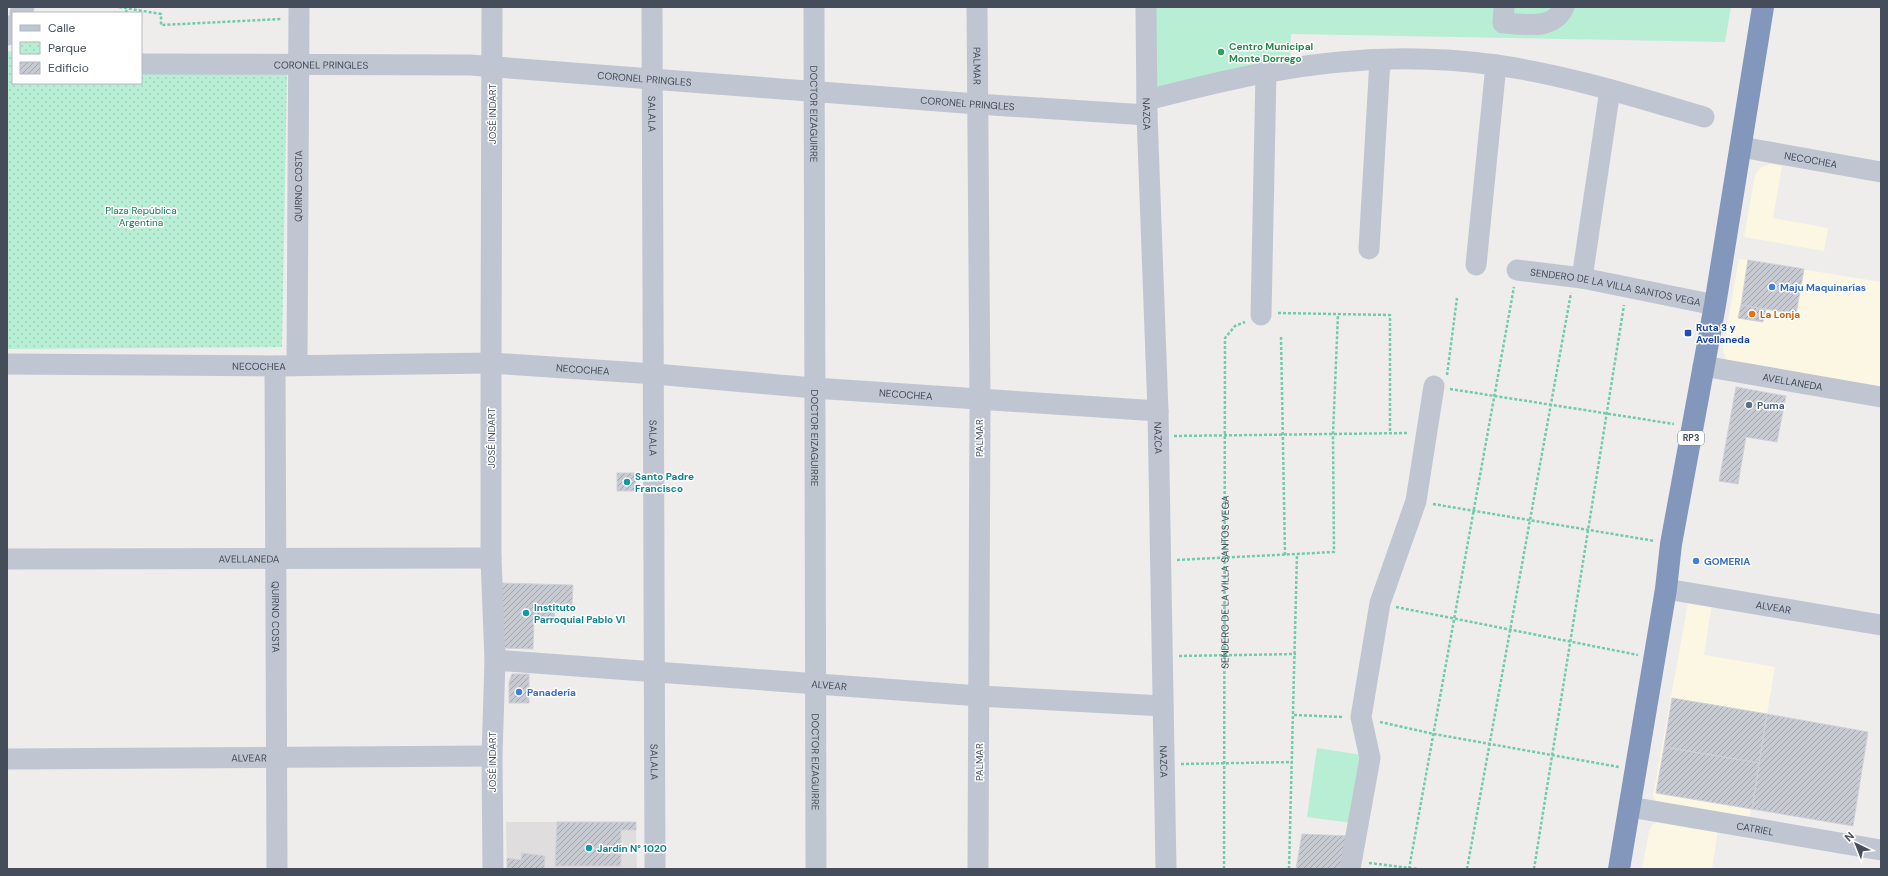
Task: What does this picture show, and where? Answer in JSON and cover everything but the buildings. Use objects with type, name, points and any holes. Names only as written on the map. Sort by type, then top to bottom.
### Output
[{"type":"highway","name":"RP3","points":[[1619,869],[1666,589],[1671,544],[1693,427],[1698,386],[1715,305],[1763,7]]},
{"type":"street","name":"JOSÉ INDART","points":[[492,7],[491,558],[495,660],[492,756],[493,869]]},
{"type":"street","name":"SALALA","points":[[652,7],[655,374],[655,869]]},
{"type":"street","name":"DOCTOR EIZAGUIRRE","points":[[814,7],[816,869]]},
{"type":"street","name":"PALMAR","points":[[977,7],[980,400],[978,869]]},
{"type":"street","name":"NAZCA","points":[[1146,7],[1147,108],[1158,411],[1166,869]]},
{"type":"street","points":[[1504,7],[1503,23],[1534,25],[1543,25],[1550,22],[1557,17],[1564,7]]},
{"type":"street","name":"QUIRNO COSTA","points":[[297,365],[299,13]]},
{"type":"street","points":[[1369,249],[1380,60]]},
{"type":"street","name":"CORONEL PRINGLES","points":[[142,64],[492,66],[977,104],[1147,108],[1225,81],[1266,73],[1340,62],[1435,60],[1496,65],[1573,79],[1704,117]]},
{"type":"street","points":[[1476,265],[1496,65]]},
{"type":"street","points":[[1261,315],[1266,73]]},
{"type":"street","points":[[1578,278],[1610,90]]},
{"type":"street","name":"NECOCHEA","points":[[1741,147],[1881,172]]},
{"type":"street","name":"SENDERO DE LA VILLA SANTOS VEGA","points":[[1516,270],[1578,278],[1715,305]]},
{"type":"street","name":"NECOCHEA","points":[[7,364],[275,366],[491,363],[655,374],[814,388],[980,400],[1158,411]]},
{"type":"street","name":"QUIRNO COSTA","points":[[275,366],[275,758],[277,869]]},
{"type":"street","name":"AVELLANEDA","points":[[1703,366],[1881,397]]},
{"type":"street","points":[[1351,865],[1370,758],[1361,718],[1380,604],[1416,501],[1427,433],[1440,387]]},
{"type":"street","name":"AVELLANEDA","points":[[7,559],[275,560],[491,558]]},
{"type":"street","name":"ALVEAR","points":[[1666,589],[1881,625]]},
{"type":"street","name":"ALVEAR","points":[[495,660],[979,696],[1163,706]]},
{"type":"street","name":"ALVEAR","points":[[7,759],[492,756]]},
{"type":"street","name":"CATRIEL","points":[[1630,808],[1881,850]]},
{"type":"path","points":[[119,7],[161,14],[161,25],[299,13]]},
{"type":"path","points":[[1409,869],[1516,270]]},
{"type":"path","points":[[1467,869],[1551,405],[1578,278]]},
{"type":"path","points":[[1534,869],[1627,288]]},
{"type":"path","points":[[1457,298],[1440,387],[1693,427]]},
{"type":"path","name":"SENDERO DE LA VILLA SANTOS VEGA","points":[[1224,869],[1225,338],[1235,326],[1261,315],[1278,313],[1390,315],[1390,433]]},
{"type":"path","points":[[1160,560],[1334,552],[1334,434],[1338,314]]},
{"type":"path","points":[[1281,337],[1286,555]]},
{"type":"path","points":[[1158,436],[1427,433]]},
{"type":"path","points":[[1416,501],[1671,544]]},
{"type":"path","points":[[1289,869],[1296,654],[1297,554]]},
{"type":"path","points":[[1380,604],[1654,658]]},
{"type":"path","points":[[1162,656],[1296,654]]},
{"type":"path","points":[[1294,715],[1361,718],[1434,734],[1552,756],[1636,769]]},
{"type":"path","points":[[1164,764],[1293,762]]},
{"type":"path","points":[[1351,865],[1418,869]]},
{"type":"shaded area","points":[[1770,164],[1782,166],[1773,218],[1828,228],[1824,251],[1744,237],[1755,175],[1761,167]]},
{"type":"shaded area","points":[[1739,259],[1881,282],[1881,389],[1732,363],[1726,359],[1723,349]]},
{"type":"shaded area","points":[[1688,603],[1712,603],[1704,655],[1775,667],[1749,821],[1657,803],[1653,796]]},
{"type":"shaded area","points":[[1659,821],[1718,830],[1712,869],[1642,869],[1649,831],[1652,825]]},
{"type":"shaded area","points":[[506,822],[636,822],[637,869],[507,869]]},
{"type":"green space","name":"Centro Municipal Monte Dorrego","points":[[1151,7],[1731,7],[1725,42],[1291,34],[1290,61],[1153,91]]},
{"type":"green space","name":"Plaza República Argentina","points":[[7,51],[12,52],[12,84],[142,84],[142,72],[287,69],[282,347],[7,349]]},
{"type":"green space","points":[[1317,748],[1362,755],[1352,823],[1307,817]]},
{"type":"place","name":"Centro Municipal Monte Dorrego","points":[[1221,52]]},
{"type":"place","name":"Maju Maquinarías","points":[[1772,287]]},
{"type":"place","name":"La Lonja","points":[[1752,314]]},
{"type":"place","name":"Ruta 3 y Avellaneda","points":[[1688,333]]},
{"type":"place","name":"Puma","points":[[1749,405]]},
{"type":"place","name":"Santo Padre Francisco","points":[[627,482]]},
{"type":"place","name":"GOMERIA","points":[[1696,561]]},
{"type":"place","name":"Instituto Parroquial Pablo VI","points":[[526,613]]},
{"type":"place","name":"Panadería","points":[[519,692]]},
{"type":"place","name":"Jardín N° 1020","points":[[589,848]]}]
